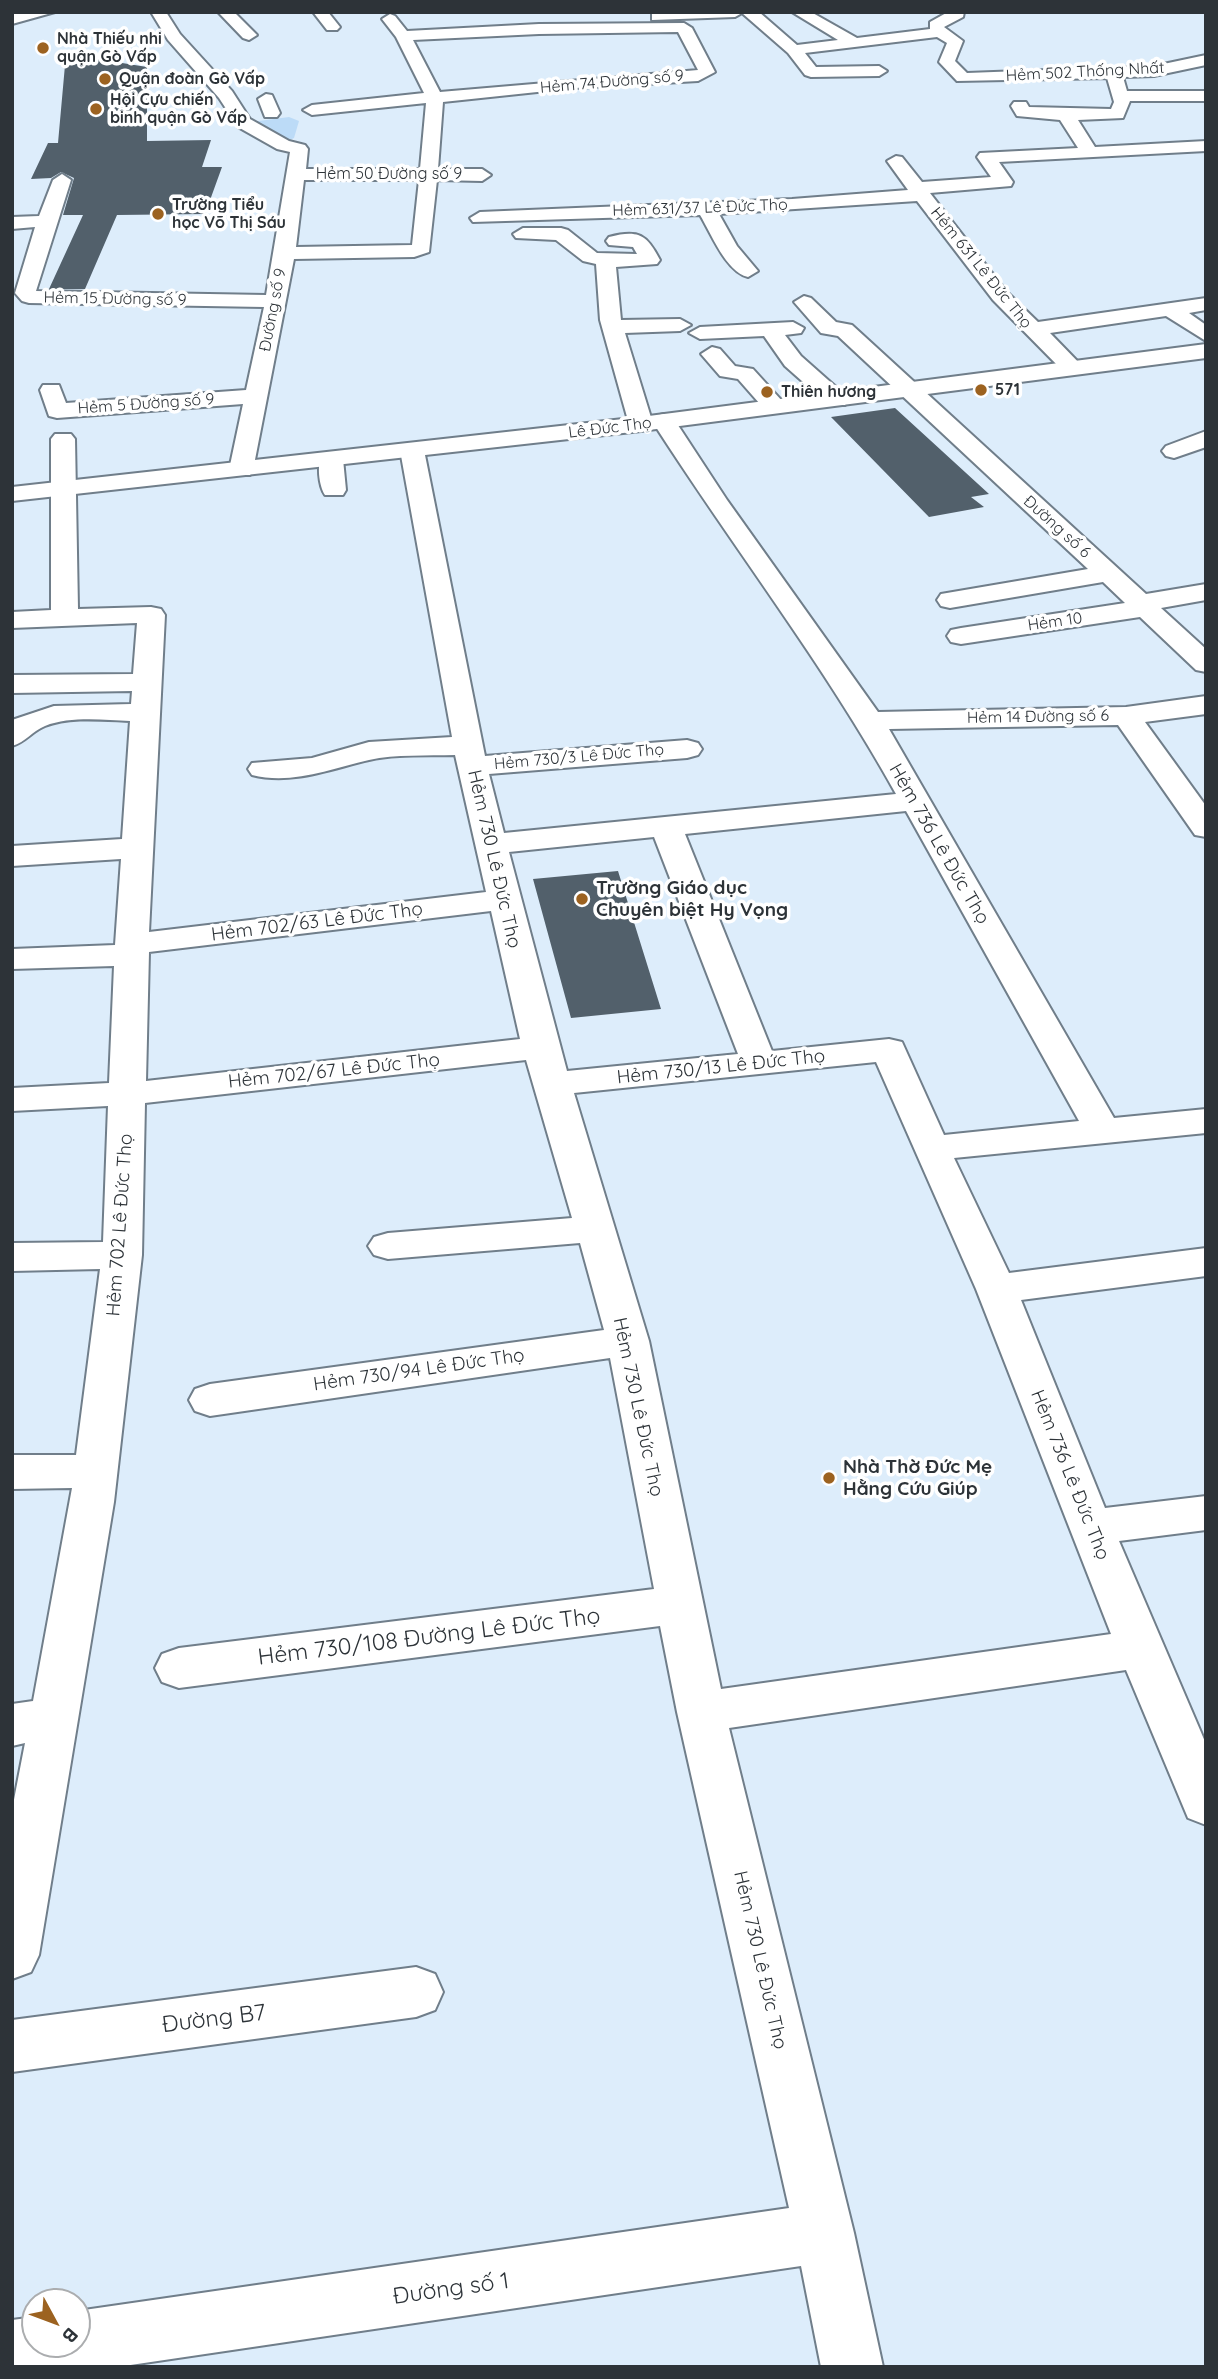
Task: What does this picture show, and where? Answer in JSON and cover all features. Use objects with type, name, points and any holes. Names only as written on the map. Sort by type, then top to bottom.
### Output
[{"type":"street","points":[[12,19],[48,12]]},
{"type":"street","points":[[158,12],[174,37],[226,95],[238,115],[244,123],[283,145],[293,119],[238,115]]},
{"type":"street","points":[[225,12],[249,35]]},
{"type":"street","points":[[320,12],[331,27]]},
{"type":"street","points":[[628,19],[735,12]]},
{"type":"street","points":[[749,12],[794,50],[811,72],[885,76],[872,58],[852,43],[799,12]]},
{"type":"street","points":[[794,50],[940,32],[935,24],[958,14],[955,12]]},
{"type":"street","points":[[285,253],[420,250],[430,174],[435,98],[403,36],[389,18]]},
{"type":"street","name":"Hẻm 74 Đường số 9","points":[[293,119],[373,104],[435,98],[571,76],[698,76],[707,72],[682,27],[539,29],[403,36]]},
{"type":"street","points":[[539,29],[552,49]]},
{"type":"street","name":"Hẻm 502 Thống Nhất","points":[[940,32],[955,41],[947,62],[963,78],[1114,74],[1168,68],[1206,60]]},
{"type":"street","points":[[1168,68],[1206,94]]},
{"type":"street","points":[[1114,74],[1122,102],[1117,114]]},
{"type":"street","points":[[1121,96],[1206,94]]},
{"type":"street","points":[[363,126],[373,104]]},
{"type":"street","points":[[1020,106],[1023,113],[1117,114],[1139,118]]},
{"type":"street","points":[[1066,115],[1090,153],[1206,146]]},
{"type":"street","name":"Đường số 9","points":[[241,470],[273,301],[285,253],[297,174],[293,119]]},
{"type":"street","name":"Hẻm 631/37 Lê Đức Thọ","points":[[564,223],[666,210],[918,192],[1004,182],[986,157],[1090,153]]},
{"type":"street","name":"Hẻm 631 Lê Đức Thọ","points":[[896,161],[918,192],[943,218],[1000,296],[1073,369]]},
{"type":"street","name":"Hẻm 50 Đường số 9","points":[[297,174],[482,175]]},
{"type":"street","points":[[12,223],[47,221],[62,180]]},
{"type":"street","points":[[661,188],[666,210]]},
{"type":"street","points":[[706,208],[729,248],[748,271]]},
{"type":"street","points":[[916,220],[943,218]]},
{"type":"street","name":"Hẻm 15 Đường số 9","points":[[47,221],[26,293],[29,297],[273,301]]},
{"type":"street","points":[[551,253],[540,246],[564,223]]},
{"type":"street","points":[[481,226],[564,223],[616,241],[641,231],[650,260],[606,261],[590,257],[564,223]]},
{"type":"street","name":"Hẻm 736 Lê Đức Thọ","points":[[606,261],[603,276],[612,327],[652,423],[716,502],[870,721],[1103,1131]]},
{"type":"street","name":"Đường số 6","points":[[804,302],[829,328],[844,330],[910,389],[1206,664]]},
{"type":"street","points":[[1031,329],[1206,304]]},
{"type":"street","points":[[1171,310],[1206,335]]},
{"type":"street","points":[[612,327],[793,328]]},
{"type":"street","points":[[770,329],[793,361],[837,400]]},
{"type":"street","name":"Lê Đức Thọ","points":[[12,494],[652,423],[1206,351]]},
{"type":"street","points":[[712,354],[728,371],[745,374],[775,407]]},
{"type":"street","name":"Hẻm 5 Đường số 9","points":[[51,390],[57,411],[256,396]]},
{"type":"street","points":[[1174,451],[1206,438]]},
{"type":"street","points":[[63,439],[61,488],[65,617]]},
{"type":"street","name":"Hẻm 730 Lê Đức Thọ","points":[[412,450],[470,756],[492,844],[502,900],[547,1066],[628,1341],[701,1712],[824,2234],[852,2367]]},
{"type":"street","points":[[331,459],[334,490]]},
{"type":"street","points":[[950,600],[1110,573]]},
{"type":"street","name":"Hẻm 10","points":[[961,636],[1145,606],[1206,593]]},
{"type":"street","name":"Hẻm 702 Lê Đức Thọ","points":[[12,620],[151,615],[132,950],[122,1255],[96,1471],[34,1721],[12,1955]]},
{"type":"street","points":[[12,684],[148,698]]},
{"type":"street","points":[[12,737],[17,729],[32,718],[148,698]]},
{"type":"street","name":"Hẻm 14 Đường số 6","points":[[870,721],[1126,716],[1206,705]]},
{"type":"street","points":[[1126,716],[1206,828]]},
{"type":"street","name":"Hẻm 730/3 Lê Đức Thọ","points":[[263,769],[314,767],[369,751],[470,756],[687,748]]},
{"type":"street","points":[[492,844],[914,801]]},
{"type":"street","points":[[666,826],[759,1063]]},
{"type":"street","points":[[12,856],[138,848]]},
{"type":"street","name":"Hẻm 702/63 Lê Đức Thọ","points":[[12,959],[132,950],[502,900]]},
{"type":"street","name":"Hẻm 736 Lê Đức Thọ","points":[[889,1050],[930,1148],[996,1289],[1090,1527],[1206,1803]]},
{"type":"street","name":"Hẻm 730/13 Lê Đức Thọ","points":[[547,1066],[759,1063],[889,1050]]},
{"type":"street","name":"Hẻm 702/67 Lê Đức Thọ","points":[[12,1100],[547,1066]]},
{"type":"street","points":[[930,1148],[1206,1121]]},
{"type":"street","points":[[388,1246],[594,1228]]},
{"type":"street","points":[[12,1257],[122,1255]]},
{"type":"street","points":[[996,1289],[1206,1262]]},
{"type":"street","name":"Hẻm 730/94 Lê Đức Thọ","points":[[210,1399],[628,1341]]},
{"type":"street","points":[[12,1472],[96,1471]]},
{"type":"street","points":[[1090,1527],[1206,1513]]},
{"type":"street","name":"Hẻm 730/108 Đường Lê Đức Thọ","points":[[179,1668],[678,1605]]},
{"type":"street","points":[[701,1712],[1141,1649]]},
{"type":"street","name":"Đường B7","points":[[12,2046],[416,1992]]},
{"type":"street","name":"Đường số 1","points":[[91,2341],[824,2234]]},
{"type":"shaded area","points":[[289,117],[299,121],[294,138],[290,140],[251,122]]},
{"type":"building","points":[[66,54],[147,67],[147,141],[211,140],[202,167],[222,167],[205,214],[117,215],[85,289],[49,289],[83,215],[63,215],[74,178],[61,172],[51,178],[31,179],[48,143],[58,143]]},
{"type":"building","points":[[895,408],[989,494],[971,497],[984,507],[929,517],[831,417]]},
{"type":"building","points":[[618,871],[661,1009],[571,1018],[533,879]]},
{"type":"place","name":"Nhà Thiếu nhi quận Gò Vấp","points":[[43,48]]},
{"type":"place","name":"Quận đoàn Gò Vấp","points":[[105,79]]},
{"type":"place","name":"Hội Cựu chiến binh quận Gò Vấp","points":[[96,109]]},
{"type":"place","name":"Trường Tiểu học Võ Thị Sáu","points":[[158,214]]},
{"type":"place","name":"571","points":[[981,390]]},
{"type":"place","name":"Thiên hương","points":[[767,392]]},
{"type":"place","name":"Trường Giáo dục Chuyên biệt Hy Vọng","points":[[582,899]]},
{"type":"place","name":"Nhà Thờ Đức Mẹ Hằng Cứu Giúp","points":[[829,1478]]}]
